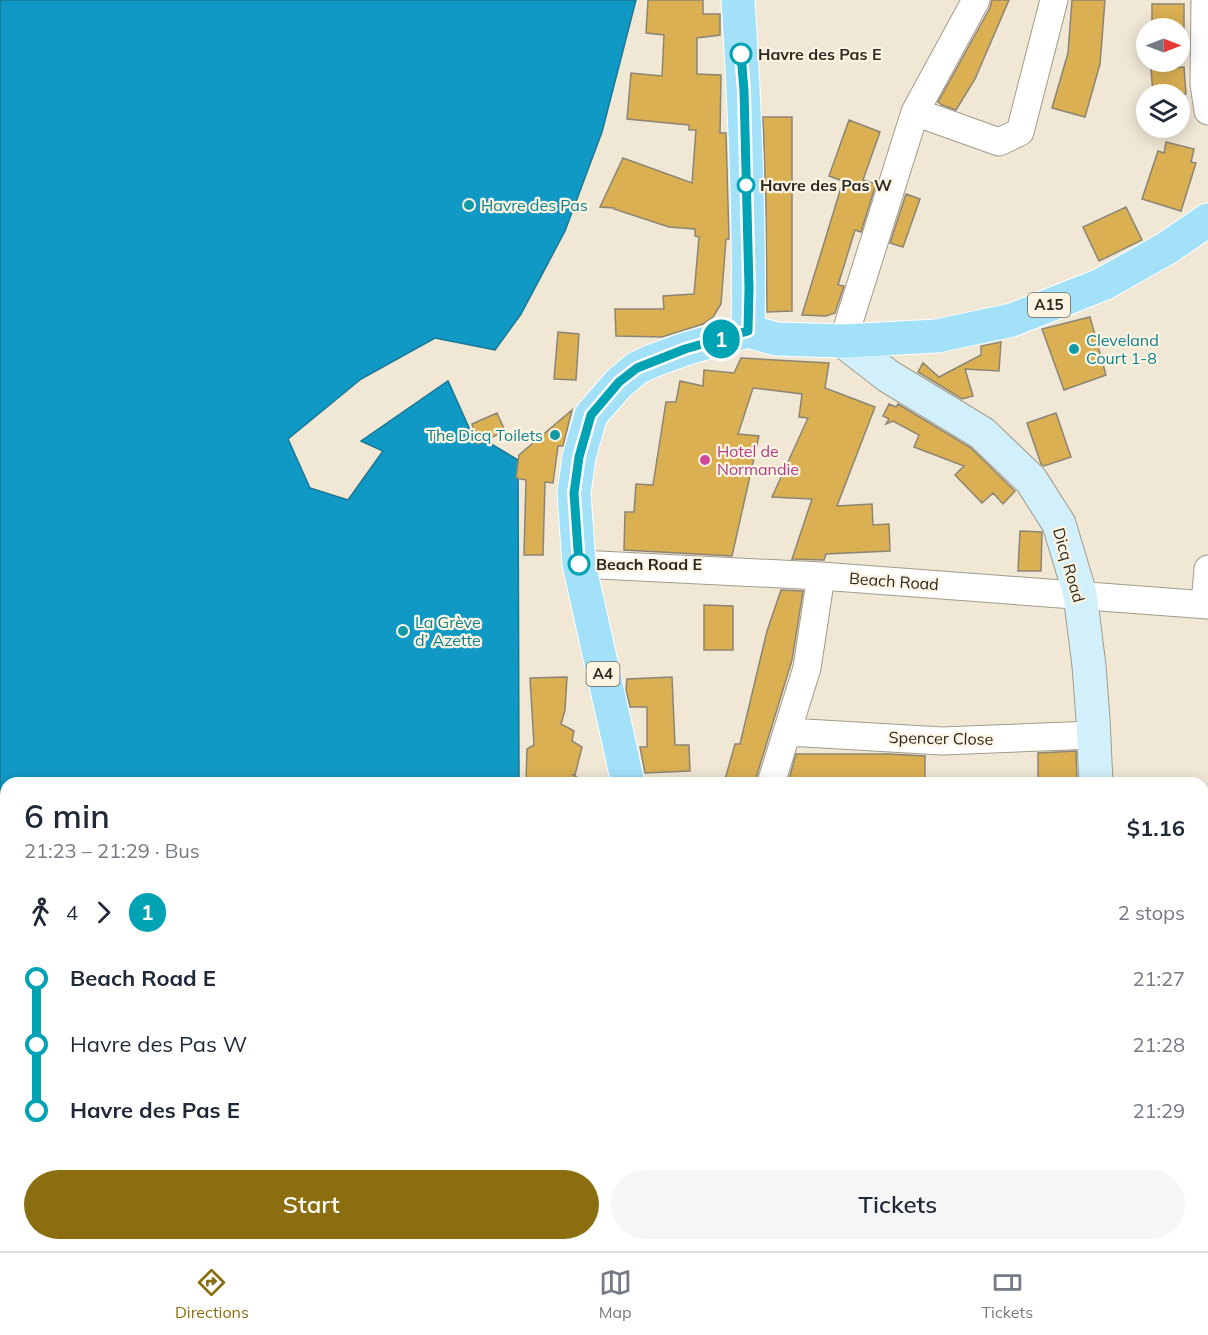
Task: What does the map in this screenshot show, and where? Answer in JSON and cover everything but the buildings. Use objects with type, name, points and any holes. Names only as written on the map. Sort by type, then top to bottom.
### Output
[{"type":"main road","points":[[738,0],[744,91],[748,331]]},
{"type":"main road","name":"A15","points":[[748,331],[776,339],[843,341],[937,336],[1012,320],[1103,284],[1167,248],[1208,220]]},
{"type":"main road","name":"A4","points":[[627,777],[579,564],[574,493],[579,457],[591,415],[619,382],[637,368],[685,349],[748,331]]},
{"type":"main road","name":"Dicq Road","points":[[843,341],[888,376],[982,433],[1031,480],[1059,524],[1080,594],[1089,666],[1096,777]]},
{"type":"street","points":[[843,341],[915,112],[976,0]]},
{"type":"street","points":[[915,112],[999,142],[1020,132],[1054,0]]},
{"type":"street","points":[[1205,0],[1204,84],[1208,111]]},
{"type":"street","name":"Beach Road","points":[[579,564],[821,576],[1206,605]]},
{"type":"street","points":[[1206,605],[1208,569]]},
{"type":"street","points":[[773,777],[807,668],[821,576]]},
{"type":"street","name":"Spencer Close","points":[[788,732],[942,741],[1094,735]]},
{"type":"water","points":[[0,0],[636,0],[602,132],[565,231],[521,314],[495,350],[435,338],[361,379],[288,439],[310,488],[348,500],[383,451],[361,441],[448,381],[471,432],[518,460],[519,777],[0,777]]},
{"type":"bus line","name":"1","points":[[579,564],[574,493],[579,457],[591,415],[619,382],[637,368],[685,349],[748,331],[749,288],[741,54]]},
{"type":"place","name":"Havre des Pas E","points":[[741,54]]},
{"type":"place","name":"Havre des Pas W","points":[[746,185]]},
{"type":"place","name":"Havre des Pas","points":[[469,205]]},
{"type":"place","name":"Cleveland Court 1-8","points":[[1074,349]]},
{"type":"place","name":"The Dicq Toilets","points":[[555,435]]},
{"type":"place","name":"Hotel de Normandie","points":[[705,460]]},
{"type":"place","name":"Beach Road E","points":[[579,564]]},
{"type":"place","name":"La Grève d’ Azette","points":[[403,631]]}]
